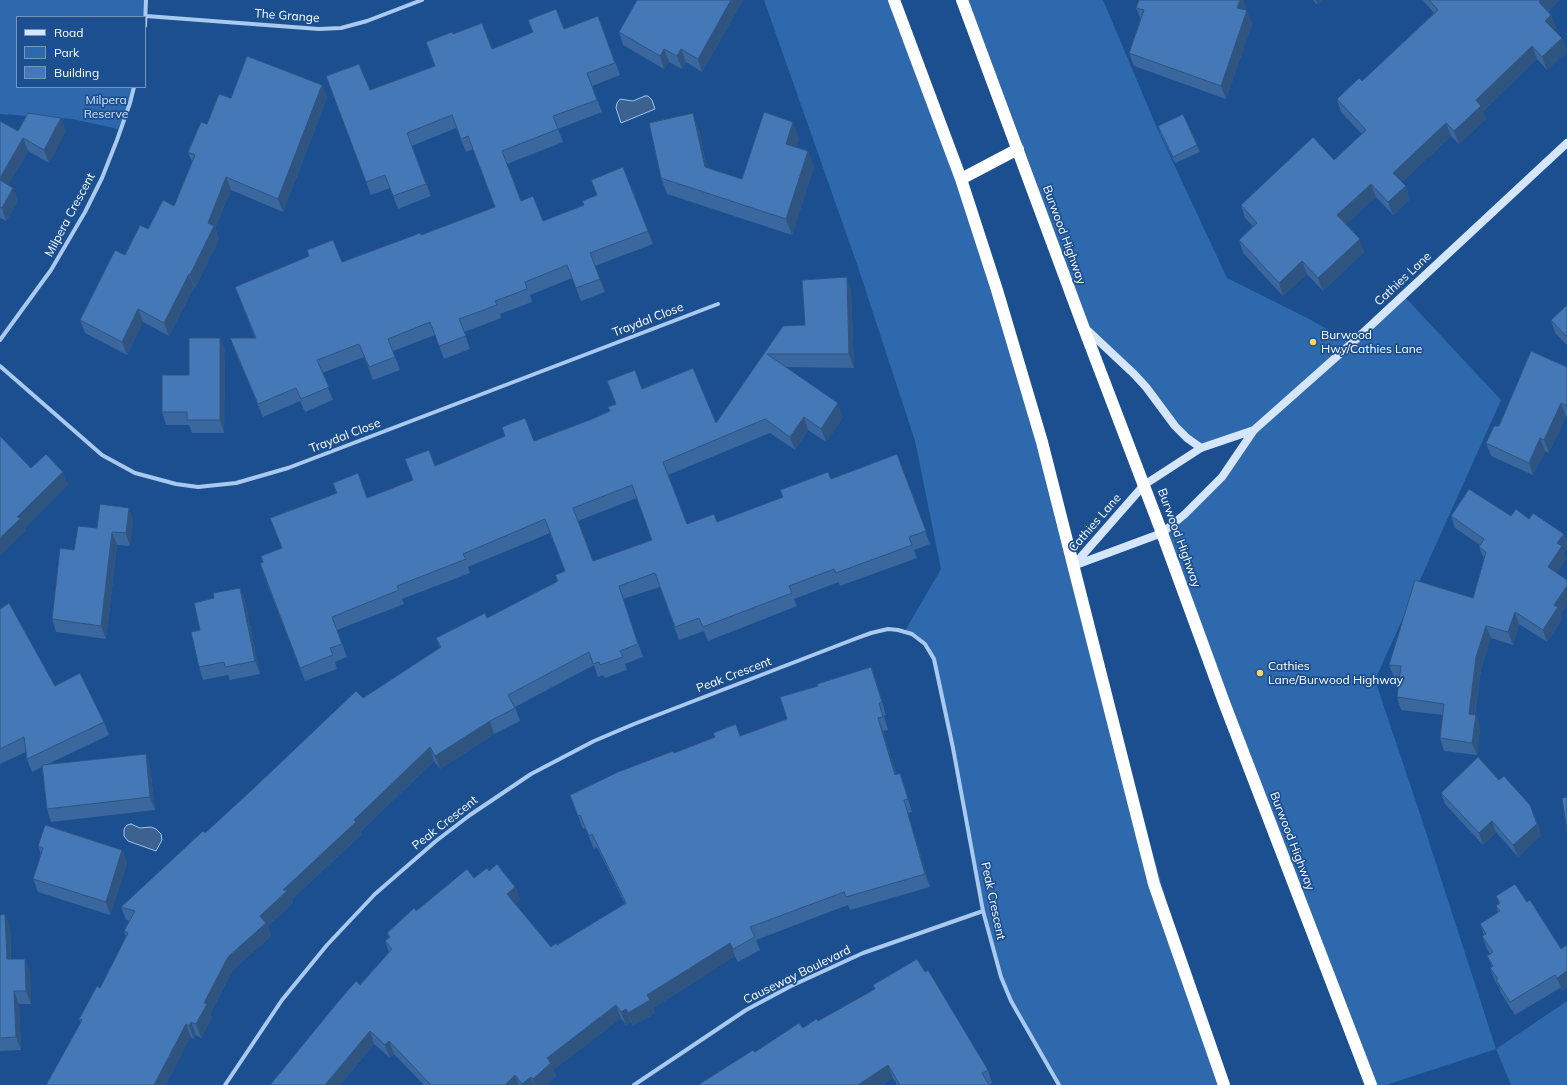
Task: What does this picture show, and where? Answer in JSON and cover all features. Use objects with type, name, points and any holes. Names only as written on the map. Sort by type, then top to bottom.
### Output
[{"type":"highway","points":[[894,0],[961,179],[989,261],[1025,380],[1154,884],[1224,1085]]},
{"type":"highway","name":"Burwood Highway","points":[[962,0],[1083,326],[1162,533],[1230,719],[1371,1085]]},
{"type":"highway","points":[[961,179],[1018,149]]},
{"type":"street","points":[[146,0],[146,16]]},
{"type":"street","name":"The Grange","points":[[146,16],[319,29],[341,28],[367,21],[422,0]]},
{"type":"street","name":"Milpera Crescent","points":[[0,340],[51,270],[85,212],[102,178],[117,140],[134,88]]},
{"type":"street","name":"Cathies Lane","points":[[1073,566],[1162,533],[1185,514],[1222,477],[1254,430],[1352,343],[1567,143]]},
{"type":"street","name":"Traydal Close","points":[[0,366],[80,437],[107,458],[135,473],[176,484],[198,487],[236,483],[288,468],[718,304]]},
{"type":"street","points":[[1083,326],[1146,387],[1174,426],[1201,448]]},
{"type":"street","name":"Cathies Lane","points":[[1073,566],[1144,485],[1201,448],[1254,430]]},
{"type":"street","name":"Peak Crescent","points":[[225,1085],[282,1000],[327,945],[375,894],[436,841],[470,814],[531,774],[594,741],[642,721],[878,631],[898,630],[912,634],[925,644],[934,659],[953,748],[983,911],[1005,990],[1059,1085]]},
{"type":"street","name":"Causeway Boulevard","points":[[634,1085],[746,1010],[791,986],[863,953],[983,911]]},
{"type":"green space","name":"Milpera Reserve","points":[[0,0],[146,0],[145,16],[16,16],[16,88],[134,88],[130,103],[118,129],[73,119],[0,114]]},
{"type":"green space","points":[[764,0],[894,0],[989,261],[1103,682],[1198,1009],[1225,1085],[1059,1085],[1005,989],[983,911],[935,662],[925,644],[905,631],[941,569],[915,441],[858,267]]},
{"type":"green space","points":[[962,0],[1103,0],[1157,128],[1227,278],[1311,320],[1351,343],[1403,295],[1501,400],[1375,680],[1496,1049],[1386,1085],[1371,1085],[1162,533],[1222,477],[1254,430],[1201,448],[1187,438],[1146,387],[1084,328]]},
{"type":"green space","points":[[1567,1001],[1567,1085],[1511,1085],[1496,1049]]},
{"type":"shaded area","points":[[648,96],[652,100],[655,109],[621,123],[616,108],[620,99],[633,101]]},
{"type":"shaded area","points":[[131,824],[140,828],[151,827],[156,829],[161,834],[162,840],[156,851],[128,841],[124,836],[124,829],[127,825]]},
{"type":"building","points":[[637,0],[731,0],[698,59],[681,49],[677,56],[664,49],[660,56],[619,32]]},
{"type":"building","points":[[1139,0],[1240,0],[1237,8],[1247,10],[1221,86],[1129,53],[1144,10],[1136,8]]},
{"type":"building","points":[[1429,0],[1541,0],[1539,2],[1551,15],[1545,21],[1562,38],[1542,57],[1532,46],[1476,100],[1481,106],[1454,131],[1446,123],[1393,173],[1406,186],[1388,202],[1371,184],[1337,215],[1360,239],[1318,278],[1302,261],[1279,283],[1239,240],[1257,223],[1241,205],[1313,137],[1334,160],[1366,130],[1337,99],[1359,78],[1362,81],[1438,10]]},
{"type":"building","points":[[556,9],[564,29],[598,16],[615,63],[587,73],[597,100],[553,116],[558,129],[502,151],[521,201],[533,196],[543,221],[584,205],[582,201],[597,195],[591,180],[623,167],[648,231],[590,253],[600,279],[576,288],[567,265],[525,282],[527,289],[495,301],[497,305],[459,319],[466,336],[439,346],[430,322],[388,339],[395,357],[369,367],[359,344],[317,360],[329,387],[301,399],[296,388],[258,404],[230,338],[256,338],[235,287],[309,256],[307,250],[333,240],[342,262],[420,233],[421,235],[495,207],[468,136],[461,139],[452,115],[407,133],[426,184],[393,196],[385,175],[366,182],[326,76],[359,64],[370,90],[435,66],[426,42],[482,23],[492,49],[533,32],[528,20]]},
{"type":"building","points":[[247,56],[322,85],[278,199],[226,177],[208,223],[214,226],[164,323],[138,309],[122,342],[80,320],[115,250],[125,255],[140,225],[148,229],[163,200],[174,206],[195,155],[188,152],[201,122],[207,124],[219,94],[231,98]]},
{"type":"building","points":[[764,112],[793,122],[786,144],[808,151],[786,219],[661,178],[649,123],[693,113],[705,167],[742,179]]},
{"type":"building","points":[[28,113],[61,118],[44,150],[23,138],[0,178],[0,121],[18,131]]},
{"type":"building","points":[[1183,114],[1197,145],[1173,157],[1158,126]]},
{"type":"building","points":[[0,180],[13,188],[2,208],[0,207]]},
{"type":"building","points":[[847,277],[849,354],[767,354],[838,403],[821,429],[804,417],[790,437],[765,419],[663,462],[687,524],[714,514],[717,522],[783,497],[780,490],[828,472],[831,479],[897,454],[926,531],[909,537],[912,545],[836,573],[834,569],[789,586],[792,593],[703,627],[699,618],[675,627],[655,573],[619,586],[638,644],[620,651],[623,657],[600,665],[599,662],[593,664],[589,652],[508,695],[515,708],[490,721],[435,756],[430,747],[354,820],[356,822],[283,890],[288,890],[260,916],[266,923],[228,957],[204,1003],[207,1004],[196,1024],[191,1022],[189,1026],[186,1024],[154,1085],[46,1085],[82,1020],[79,1019],[97,986],[100,988],[128,933],[124,931],[135,911],[121,907],[203,831],[205,833],[356,691],[363,698],[441,647],[436,638],[485,613],[487,618],[558,581],[555,575],[565,571],[545,519],[463,554],[466,559],[397,586],[399,590],[332,617],[342,644],[330,648],[333,655],[300,668],[260,563],[263,562],[261,556],[282,548],[270,518],[337,493],[333,483],[358,473],[367,498],[413,480],[405,459],[429,450],[435,466],[505,436],[502,427],[525,418],[534,441],[592,419],[610,411],[608,407],[616,404],[607,381],[635,370],[642,389],[693,368],[716,423],[783,326],[805,325],[802,280]],"holes":[[[632,485],[652,540],[593,561],[573,508]]]},
{"type":"building","points":[[1567,305],[1567,337],[1551,320]]},
{"type":"building","points":[[189,338],[220,338],[220,420],[187,420],[187,412],[162,412],[162,375],[189,375]]},
{"type":"building","points":[[1531,351],[1567,367],[1567,406],[1561,403],[1544,440],[1540,438],[1529,463],[1486,443],[1494,426],[1499,426]]},
{"type":"building","points":[[0,436],[31,468],[46,454],[63,472],[17,517],[21,518],[0,538]]},
{"type":"building","points":[[1469,489],[1511,516],[1516,509],[1529,519],[1533,513],[1564,534],[1557,543],[1562,546],[1548,567],[1567,580],[1567,586],[1554,605],[1558,607],[1543,630],[1515,612],[1508,632],[1486,626],[1476,657],[1469,714],[1476,715],[1472,743],[1440,738],[1444,704],[1397,697],[1401,666],[1389,665],[1415,580],[1473,598],[1486,552],[1479,547],[1484,539],[1451,516]]},
{"type":"building","points":[[100,504],[129,508],[126,533],[112,532],[101,626],[52,619],[60,548],[74,550],[78,526],[97,528]]},
{"type":"building","points":[[240,588],[255,661],[225,667],[224,662],[199,667],[191,632],[200,630],[194,603],[214,598],[213,593]]},
{"type":"building","points":[[9,603],[55,686],[80,673],[104,722],[27,759],[24,737],[0,749],[0,609]]},
{"type":"building","points":[[871,667],[882,702],[879,703],[883,717],[878,718],[895,775],[900,773],[908,799],[904,800],[925,874],[846,897],[844,892],[750,927],[755,937],[733,949],[730,943],[647,995],[650,1000],[628,1013],[626,1009],[621,1012],[616,1005],[547,1058],[551,1063],[533,1079],[531,1077],[522,1084],[515,1075],[505,1085],[431,1085],[389,1041],[385,1045],[370,1031],[325,1085],[270,1085],[356,981],[360,985],[392,949],[385,941],[390,937],[387,933],[414,908],[416,911],[467,869],[474,878],[487,868],[489,871],[497,864],[515,887],[507,894],[551,947],[556,943],[557,945],[626,903],[592,834],[589,836],[580,815],[578,816],[570,795],[618,772],[715,737],[713,733],[736,724],[740,736],[787,719],[780,697],[818,686],[817,684]]},
{"type":"building","points":[[146,754],[150,797],[47,809],[42,765]]},
{"type":"building","points":[[1478,757],[1499,780],[1504,776],[1530,805],[1537,824],[1513,845],[1492,821],[1479,833],[1441,793]]},
{"type":"building","points":[[1567,797],[1567,831],[1562,798]]},
{"type":"building","points":[[45,825],[122,850],[106,902],[33,879],[43,848],[38,846]]},
{"type":"building","points":[[1515,884],[1527,902],[1530,900],[1561,949],[1567,945],[1567,971],[1557,978],[1555,975],[1510,1002],[1496,980],[1498,979],[1490,968],[1493,966],[1487,956],[1493,952],[1482,936],[1486,934],[1480,924],[1500,911],[1496,906],[1500,903],[1496,896]]},
{"type":"building","points":[[5,914],[7,959],[25,959],[26,991],[14,991],[16,1037],[0,1038],[0,915]]},
{"type":"building","points":[[917,959],[925,972],[928,970],[988,1070],[982,1073],[989,1085],[900,1085],[888,1065],[858,1085],[698,1085],[753,1050],[755,1052],[799,1023],[803,1028],[816,1019],[818,1021],[875,989],[873,985]]},
{"type":"place","name":"Burwood Hwy/Cathies Lane","points":[[1313,342]]},
{"type":"place","name":"Cathies Lane/Burwood Highway","points":[[1260,673]]}]
